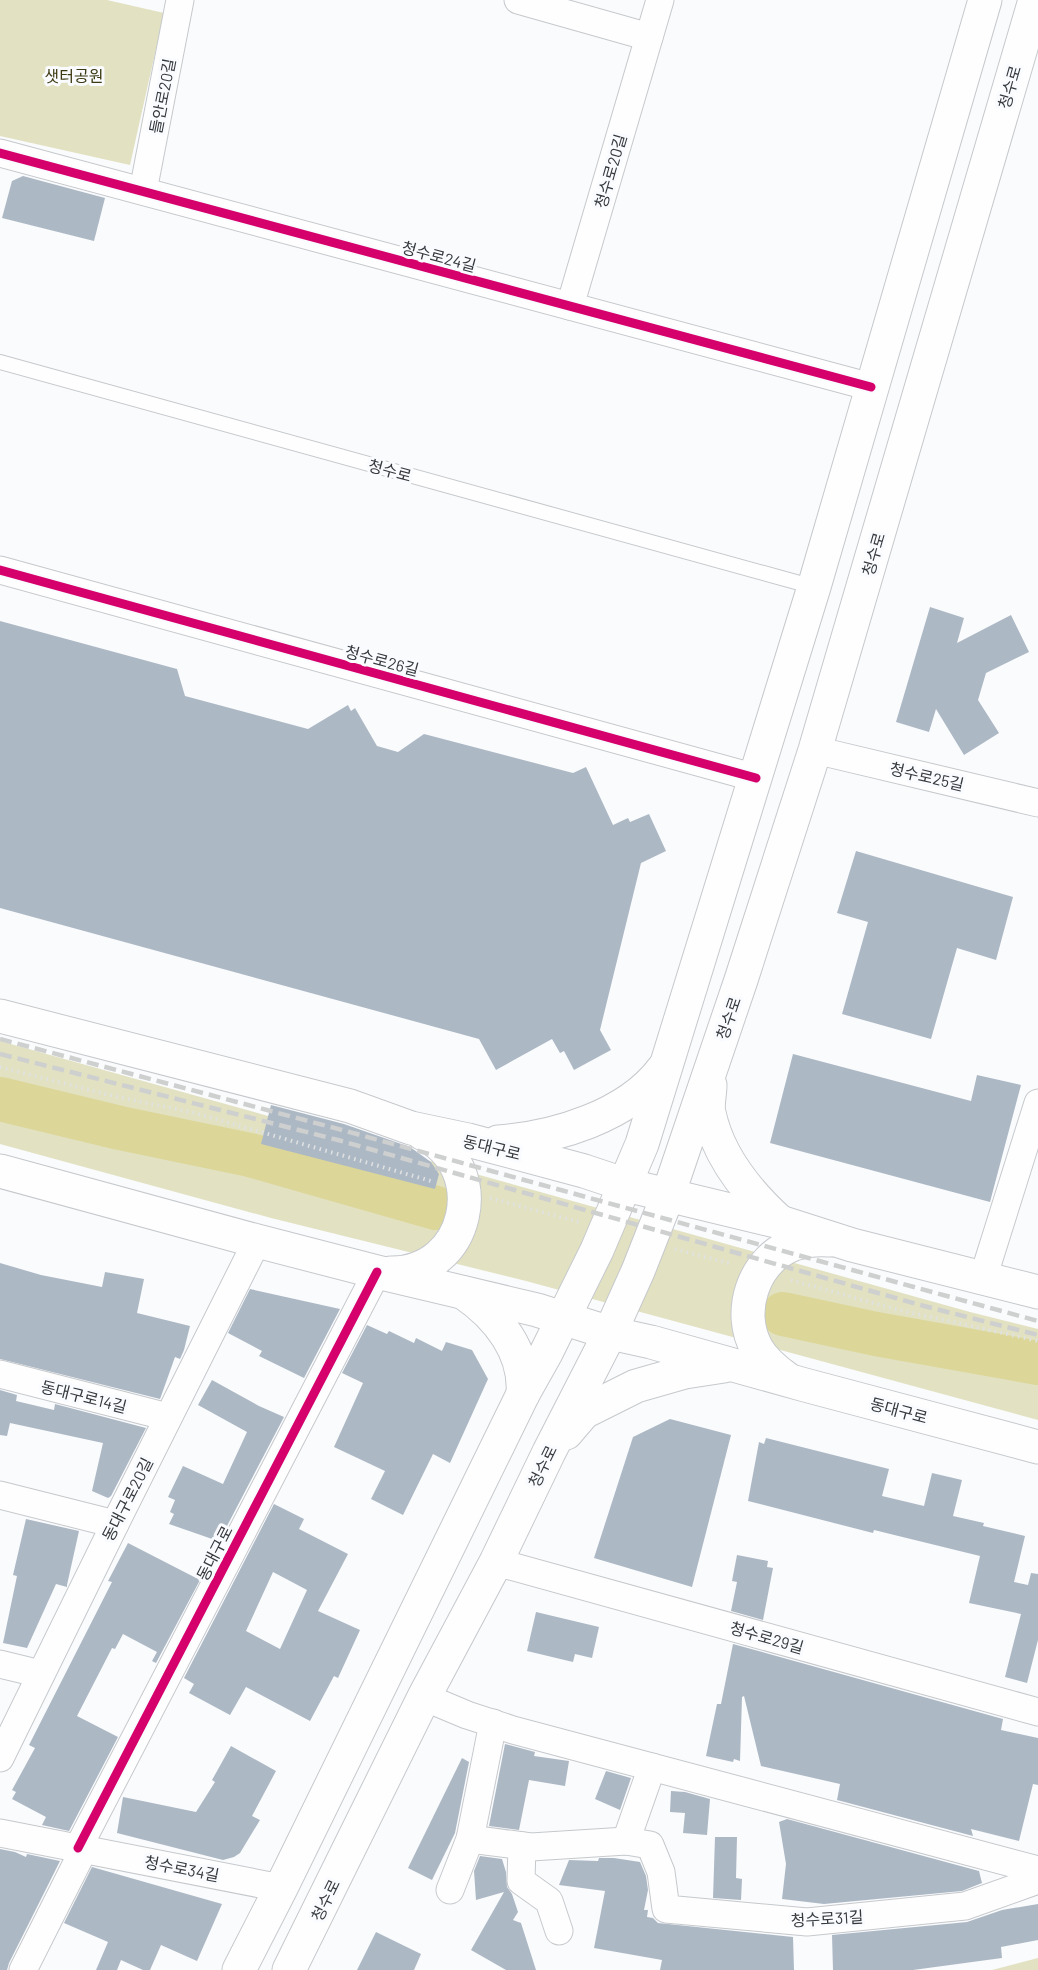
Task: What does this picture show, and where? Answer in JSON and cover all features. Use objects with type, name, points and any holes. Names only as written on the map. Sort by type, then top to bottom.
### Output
[{"type":"main road","points":[[239,1970],[523,1394],[564,1318],[626,1185],[642,1144],[814,587],[985,0]]},
{"type":"main road","name":"청수로","points":[[289,1970],[424,1697],[496,1562],[610,1333],[668,1195],[815,750],[1034,9]]},
{"type":"main road","name":"동대구로","points":[[0,1017],[350,1106],[411,1128],[468,1140],[584,1171],[626,1185],[780,1222],[852,1245],[1038,1292]]},
{"type":"main road","points":[[468,1140],[520,1141],[571,1129],[596,1119],[651,1085],[664,1068]]},
{"type":"main road","points":[[711,1068],[709,1112],[717,1136],[738,1176],[780,1222]]},
{"type":"main road","points":[[377,1272],[403,1273],[426,1265],[446,1250],[460,1228],[462,1220],[465,1204],[462,1179],[452,1156],[434,1139],[411,1128]]},
{"type":"main road","name":"동대구로","points":[[0,1171],[257,1241],[377,1272],[460,1290],[610,1333],[651,1342],[1038,1447]]},
{"type":"main road","points":[[805,1385],[786,1378],[769,1365],[757,1349],[750,1330],[748,1310],[751,1289],[761,1271],[775,1256],[792,1245],[812,1239],[832,1240],[852,1245]]},
{"type":"main road","points":[[460,1290],[493,1316],[506,1333],[516,1351],[524,1379],[523,1394]]},
{"type":"main road","points":[[549,1452],[584,1412],[609,1398],[660,1378],[710,1368],[735,1366]]},
{"type":"street","name":"들안로20길","points":[[143,191],[180,0]]},
{"type":"street","points":[[518,0],[649,37]]},
{"type":"street","name":"청수로20길","points":[[570,306],[660,0]]},
{"type":"street","name":"청수로24길","points":[[2,161],[143,191],[871,387]]},
{"type":"street","name":"청수로26길","points":[[0,570],[756,778]]},
{"type":"street","name":"청수로25길","points":[[815,750],[1038,803]]},
{"type":"street","points":[[983,1278],[1038,1103]]},
{"type":"street","name":"동대구로20길","points":[[0,1758],[257,1241]]},
{"type":"street","name":"동대구로","points":[[81,1848],[377,1272]]},
{"type":"street","name":"동대구로14길","points":[[0,1374],[168,1417]]},
{"type":"street","points":[[0,1495],[115,1524]]},
{"type":"street","name":"청수로29길","points":[[496,1562],[1038,1712]]},
{"type":"street","points":[[0,1664],[41,1674]]},
{"type":"street","points":[[424,1697],[493,1723],[1038,1870]]},
{"type":"street","points":[[450,1890],[470,1839],[493,1723]]},
{"type":"street","points":[[626,1841],[652,1767]]},
{"type":"street","name":"청수로34길","points":[[0,1833],[281,1888]]},
{"type":"street","name":"청수로31길","points":[[470,1839],[531,1847],[626,1841],[650,1845],[662,1872],[666,1909],[807,1922],[966,1906],[1038,1880]]},
{"type":"street","points":[[522,1846],[521,1881],[549,1901],[559,1931]]},
{"type":"street","points":[[23,1970],[81,1848]]},
{"type":"lane","name":"청수로","points":[[0,362],[814,587]]},
{"type":"path","points":[[0,1067],[109,1095],[195,1113],[435,1182]]},
{"type":"path","points":[[479,1195],[583,1223]]},
{"type":"path","points":[[664,1245],[733,1264]]},
{"type":"path","points":[[780,1277],[895,1309],[1038,1341]]},
{"type":"green space","name":"샛터공원","points":[[0,0],[107,0],[164,13],[130,165],[0,136]]},
{"type":"green space","points":[[0,1041],[1038,1329],[1038,1420],[526,1281],[271,1218],[0,1144]]},
{"type":"green space","points":[[1038,1958],[1038,1970],[992,1970]]},
{"type":"building","points":[[23,176],[105,198],[94,241],[2,218],[12,181]]},
{"type":"building","points":[[930,607],[964,618],[957,643],[1011,615],[1029,652],[986,673],[978,700],[999,733],[964,755],[936,709],[929,732],[896,722]]},
{"type":"building","points":[[0,621],[177,669],[185,696],[308,729],[348,705],[351,711],[355,708],[377,746],[398,752],[424,734],[573,773],[586,767],[613,825],[628,818],[630,822],[649,814],[666,851],[641,863],[600,1030],[611,1050],[574,1070],[564,1051],[560,1053],[552,1039],[496,1070],[479,1039],[0,908]]},
{"type":"building","points":[[856,851],[1013,897],[996,960],[957,948],[931,1039],[842,1014],[868,922],[837,913]]},
{"type":"building","points":[[793,1054],[971,1101],[977,1075],[1021,1085],[990,1202],[770,1143]]},
{"type":"building","points":[[271,1105],[344,1124],[410,1147],[431,1162],[439,1174],[435,1189],[261,1144]]},
{"type":"building","points":[[0,1263],[41,1275],[102,1287],[105,1272],[144,1279],[137,1313],[190,1326],[184,1350],[180,1359],[175,1357],[160,1399],[0,1359]]},
{"type":"building","points":[[250,1289],[340,1309],[304,1378],[259,1356],[262,1351],[228,1333]]},
{"type":"building","points":[[367,1325],[387,1334],[389,1331],[414,1343],[416,1338],[442,1351],[446,1342],[472,1350],[488,1379],[450,1463],[433,1454],[403,1515],[371,1499],[385,1471],[334,1447],[363,1383],[342,1373]]},
{"type":"building","points":[[212,1380],[284,1417],[216,1547],[213,1546],[215,1540],[169,1524],[174,1514],[170,1512],[175,1500],[168,1497],[183,1466],[223,1484],[247,1432],[198,1405]]},
{"type":"building","points":[[0,1390],[17,1395],[16,1401],[54,1410],[55,1404],[146,1428],[111,1496],[108,1498],[92,1491],[103,1443],[10,1423],[7,1436],[0,1435]]},
{"type":"building","points":[[670,1419],[731,1435],[692,1587],[594,1558],[633,1437]]},
{"type":"building","points":[[766,1438],[889,1469],[882,1496],[924,1506],[932,1473],[962,1480],[953,1516],[1025,1536],[1014,1582],[1028,1585],[1031,1573],[1038,1574],[1038,1640],[1027,1683],[1005,1677],[1021,1614],[969,1603],[980,1556],[874,1530],[873,1533],[748,1501],[759,1442],[764,1444]]},
{"type":"building","points":[[274,1504],[304,1519],[299,1529],[348,1554],[318,1611],[360,1630],[338,1678],[334,1676],[310,1721],[246,1687],[230,1715],[189,1693],[194,1684],[184,1678]],"holes":[[[273,1572],[307,1590],[280,1649],[246,1631]]]},
{"type":"building","points":[[26,1519],[79,1531],[67,1587],[56,1584],[27,1648],[3,1643],[17,1576],[13,1575]]},
{"type":"building","points":[[128,1543],[200,1580],[156,1663],[152,1661],[157,1652],[123,1634],[115,1649],[112,1648],[77,1716],[118,1737],[69,1831],[42,1825],[46,1817],[12,1799],[16,1792],[12,1790],[35,1748],[29,1745],[112,1582],[108,1581]]},
{"type":"building","points":[[737,1555],[768,1561],[767,1567],[773,1568],[763,1620],[731,1611],[737,1582],[732,1581]]},
{"type":"building","points":[[536,1612],[599,1627],[592,1658],[575,1654],[573,1662],[527,1651]]},
{"type":"building","points":[[733,1644],[1003,1719],[1001,1730],[1038,1738],[1038,1785],[1033,1784],[1019,1841],[971,1829],[973,1836],[837,1800],[840,1784],[761,1766],[744,1696],[742,1697],[740,1761],[734,1759],[733,1762],[706,1756],[717,1704],[721,1704]]},
{"type":"building","points":[[505,1744],[535,1752],[534,1756],[569,1761],[565,1786],[529,1780],[519,1830],[489,1826]]},
{"type":"building","points":[[231,1746],[276,1771],[252,1816],[260,1820],[240,1853],[223,1860],[117,1833],[123,1797],[196,1812],[215,1782],[212,1780]]},
{"type":"building","points":[[462,1758],[469,1762],[455,1833],[432,1880],[408,1868]]},
{"type":"building","points":[[606,1771],[631,1778],[620,1810],[595,1799]]},
{"type":"building","points":[[671,1791],[685,1792],[710,1799],[707,1835],[683,1833],[685,1813],[670,1812]]},
{"type":"building","points":[[787,1819],[979,1871],[982,1883],[962,1891],[824,1904],[782,1899],[786,1864],[779,1822]]},
{"type":"building","points":[[715,1837],[737,1837],[736,1878],[742,1879],[741,1900],[713,1898]]},
{"type":"building","points":[[0,1849],[26,1857],[27,1854],[60,1861],[7,1970],[0,1970]]},
{"type":"building","points":[[480,1856],[502,1859],[507,1887],[518,1912],[513,1920],[521,1923],[536,1970],[506,1970],[471,1950],[504,1892],[476,1900],[474,1871]]},
{"type":"building","points":[[599,1858],[640,1862],[646,1876],[648,1890],[644,1910],[648,1910],[647,1917],[653,1918],[658,1923],[793,1937],[794,1970],[660,1970],[662,1960],[594,1948],[605,1891],[559,1885],[569,1860],[598,1861]]},
{"type":"building","points":[[92,1867],[222,1904],[197,1961],[161,1945],[150,1970],[143,1970],[121,1960],[117,1970],[96,1970],[108,1942],[64,1923]]},
{"type":"building","points":[[1038,1904],[1038,1940],[1001,1947],[1002,1958],[913,1970],[833,1970],[832,1935],[967,1922],[1002,1910]]},
{"type":"building","points":[[376,1932],[421,1954],[414,1970],[357,1970]]},
{"type":"waterway","points":[[0,1099],[120,1128],[250,1155],[436,1208]]},
{"type":"waterway","points":[[783,1314],[876,1334],[1038,1363]]},
{"type":"railway","points":[[0,1039],[342,1130],[1038,1321]]},
{"type":"railway","points":[[0,1054],[338,1140],[924,1306],[1038,1335]]},
{"type":"cycle path","points":[[0,153],[871,387]]},
{"type":"cycle path","points":[[0,570],[756,778]]},
{"type":"cycle path","points":[[78,1848],[377,1272]]}]
